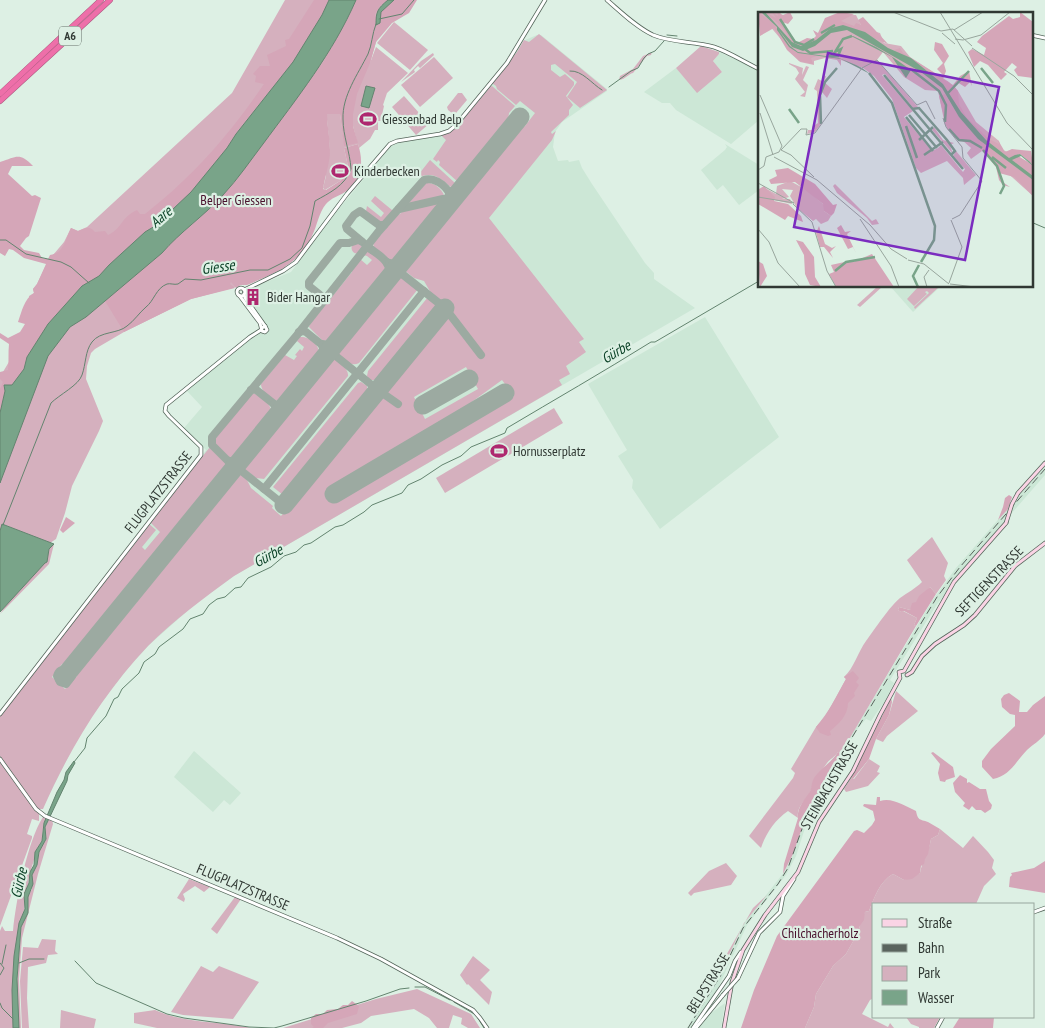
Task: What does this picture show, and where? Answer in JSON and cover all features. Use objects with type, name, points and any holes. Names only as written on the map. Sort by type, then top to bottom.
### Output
[{"type":"highway","name":"A6","points":[[0,94],[101,0]]},
{"type":"highway","name":"A6","points":[[0,101],[110,0]]},
{"type":"main road","name":"STEINBACHSTRASSE","points":[[794,878],[821,818],[853,770],[900,678],[899,672],[904,671],[954,582],[1006,523],[1018,493],[1045,463]]},
{"type":"main road","name":"SEFTIGENSTRASSE","points":[[907,675],[910,674],[922,656],[934,644],[964,625],[975,615],[1015,566],[1045,543]]},
{"type":"main road","points":[[900,678],[904,679],[907,675],[904,671]]},
{"type":"main road","points":[[724,1028],[732,982],[743,950],[765,915],[794,878]]},
{"type":"street","points":[[239,295],[279,274],[296,262],[348,194],[390,144],[397,141],[445,133],[459,122],[507,63],[545,0]]},
{"type":"street","points":[[607,0],[654,35],[666,39],[715,47],[758,68]]},
{"type":"street","points":[[1032,36],[1045,38]]},
{"type":"street","points":[[241,288],[244,292],[263,328],[237,292],[238,289],[241,288]]},
{"type":"street","name":"FLUGPLATZSTRASSE","points":[[0,714],[201,454],[202,449],[200,446],[165,411],[166,405],[263,328]]},
{"type":"street","name":"FLUGPLATZSTRASSE","points":[[0,759],[36,809],[45,816],[346,943],[473,1010],[487,1028]]},
{"type":"street","name":"BELPSTRASSE","points":[[694,1028],[738,978],[759,933],[780,912],[783,896],[794,878]]},
{"type":"street","name":"BELPSTRASSE","points":[[694,1028],[729,976],[735,961],[743,950]]},
{"type":"shaded area","points":[[541,35],[607,89],[607,91],[562,122],[555,132],[553,147],[558,161],[568,160],[569,162],[579,160],[592,184],[645,263],[654,273],[654,279],[695,308],[234,576],[194,605],[149,645],[128,668],[79,735],[45,803],[34,804],[0,756],[0,716],[206,450],[184,428],[202,407],[187,391],[265,327],[260,316],[244,294],[259,285],[291,272],[338,210],[391,146],[441,135],[453,129],[525,40]]},
{"type":"shaded area","points":[[719,52],[758,70],[758,121],[731,144],[676,110],[670,103],[662,103],[644,92],[676,68],[697,92],[722,72],[713,61]]},
{"type":"shaded area","points":[[725,144],[758,164],[758,191],[739,205],[723,185],[717,190],[701,170],[727,147]]},
{"type":"shaded area","points":[[892,288],[939,288],[913,312]]},
{"type":"shaded area","points":[[705,317],[779,437],[660,529],[632,488],[633,480],[618,456],[627,450],[588,384]]},
{"type":"shaded area","points":[[1045,466],[1045,475],[964,568],[936,606],[890,680],[894,683],[885,701],[871,721],[866,719],[859,727],[817,797],[796,856],[786,875],[747,925],[718,988],[691,1028],[687,1028],[719,974],[744,923],[785,871],[793,854],[806,814],[815,796],[932,601],[956,568]]},
{"type":"shaded area","points":[[194,751],[241,793],[230,805],[224,800],[213,812],[174,777]]},
{"type":"shaded area","points":[[725,1003],[721,1028],[697,1028],[707,1016]]},
{"type":"green space","name":"Belper Giessen","points":[[285,0],[395,0],[376,42],[370,63],[376,47],[408,73],[387,93],[383,105],[382,115],[384,115],[382,121],[378,121],[378,130],[375,130],[370,139],[359,148],[358,144],[344,148],[349,171],[340,181],[325,190],[323,188],[326,176],[325,171],[330,149],[327,120],[285,268],[236,287],[191,299],[124,332],[95,349],[91,353],[87,366],[86,379],[103,421],[72,486],[56,539],[50,543],[5,525],[0,539],[0,377],[13,355],[28,317],[29,296],[34,293],[33,289],[48,261],[64,242],[71,228],[78,231],[87,227],[232,93]],"holes":[[[340,114],[353,114],[353,126],[357,142],[344,142]]]},
{"type":"green space","points":[[314,0],[329,0],[293,62],[191,192],[99,276],[82,286],[48,324],[27,357],[24,369],[5,391],[0,417],[0,389],[3,382],[0,379],[0,372],[8,370],[9,344],[0,338],[0,333],[8,338],[20,332],[25,324],[18,322],[22,310],[34,293],[33,289],[46,264],[24,258],[9,249],[5,256],[0,253],[0,162],[14,157],[21,157],[33,166],[12,166],[8,174],[32,196],[35,195],[41,198],[29,236],[20,246],[24,250],[39,253],[42,258],[48,259],[50,255],[55,254],[61,249],[71,228],[78,231],[89,228],[95,232],[105,231],[108,235],[131,213],[137,210],[140,214],[145,214],[194,170],[216,147],[264,84],[255,82],[256,76],[253,74],[260,66],[270,66],[267,55],[286,46],[285,40],[289,39]]},
{"type":"green space","points":[[356,0],[388,0],[379,7],[375,14],[378,24],[381,20],[382,11],[394,0],[417,0],[409,13],[392,23],[376,42],[370,63],[357,94],[353,114],[353,126],[358,143],[344,146],[340,114],[327,114],[330,155],[323,189],[326,190],[340,181],[349,171],[344,148],[358,144],[361,158],[360,171],[351,188],[326,204],[307,246],[285,267],[247,285],[240,285],[236,288],[231,282],[230,284],[235,288],[191,299],[124,332],[105,301],[162,253],[173,240],[198,220],[235,182],[324,61]]},
{"type":"green space","points":[[394,22],[428,50],[410,70],[377,43]]},
{"type":"green space","points":[[539,34],[607,90],[580,108],[567,97],[577,82],[555,64],[551,65],[551,70],[560,77],[565,74],[574,82],[566,96],[573,105],[569,110],[569,115],[551,132],[552,134],[556,131],[552,140],[489,218],[584,339],[579,342],[586,352],[566,366],[570,374],[559,380],[562,385],[234,576],[179,618],[148,646],[116,684],[88,723],[53,786],[43,809],[37,809],[0,756],[0,715],[149,524],[156,530],[142,547],[145,550],[160,532],[150,522],[210,447],[226,463],[226,468],[130,585],[116,599],[118,601],[67,663],[62,664],[52,677],[65,689],[77,676],[77,670],[127,608],[130,610],[137,602],[137,596],[239,471],[251,488],[273,506],[272,508],[281,516],[446,313],[479,356],[483,354],[446,305],[431,293],[424,281],[414,278],[403,269],[464,194],[466,195],[465,192],[517,129],[525,126],[535,113],[520,101],[516,105],[492,83],[517,52],[524,40],[529,42]],"holes":[[[466,367],[478,389],[425,419],[414,397]],[[502,380],[514,396],[333,502],[327,491],[433,430]]]},
{"type":"green space","points":[[701,46],[719,52],[713,61],[722,72],[697,93],[676,68]]},
{"type":"green space","points":[[652,52],[633,73],[619,80],[620,76],[633,69],[643,56]]},
{"type":"green space","points":[[433,53],[434,55],[420,68],[418,66],[414,70],[415,72],[401,82],[421,61]]},
{"type":"green space","points":[[434,57],[453,78],[420,107],[401,85]]},
{"type":"green space","points":[[492,86],[515,106],[509,113],[508,121],[458,182],[439,165],[440,162],[438,160],[437,162],[433,159],[446,140],[441,135],[459,124]]},
{"type":"green space","points":[[458,93],[462,93],[467,100],[453,114],[447,107]]},
{"type":"green space","points":[[404,96],[429,124],[416,135],[392,107]]},
{"type":"green space","points":[[430,160],[455,183],[454,187],[451,187],[435,176],[422,176],[419,174]]},
{"type":"green space","points":[[426,183],[432,183],[437,186],[444,195],[408,204]]},
{"type":"green space","points":[[375,196],[392,210],[383,223],[378,222],[366,211],[367,206],[381,217],[384,213],[371,201]]},
{"type":"green space","points":[[443,201],[393,261],[388,260],[374,249],[373,242],[395,215],[400,214],[404,209]]},
{"type":"green space","points":[[357,242],[363,248],[357,254],[351,248]]},
{"type":"green space","points":[[366,251],[371,252],[386,264],[387,269],[329,340],[323,341],[309,327],[310,324],[352,272],[352,269],[360,259],[367,265],[372,260],[363,255]]},
{"type":"green space","points":[[400,274],[418,289],[359,363],[352,364],[346,362],[336,351]]},
{"type":"green space","points":[[876,288],[881,288],[860,307],[857,305]]},
{"type":"green space","points":[[917,288],[938,288],[915,309],[914,307],[929,293],[925,292],[927,294],[914,306],[907,299]]},
{"type":"green space","points":[[428,297],[438,304],[378,378],[370,380],[367,376],[368,371]]},
{"type":"green space","points":[[300,337],[312,341],[319,349],[319,352],[282,399],[279,401],[273,399],[267,396],[261,384],[285,355],[294,360],[297,356],[295,355],[300,349],[302,351],[304,347],[297,341]]},
{"type":"green space","points":[[332,357],[345,368],[348,376],[264,479],[256,478],[242,467]]},
{"type":"green space","points":[[361,382],[367,386],[367,392],[283,495],[273,487],[358,383]]},
{"type":"green space","points":[[251,393],[264,399],[271,411],[236,455],[229,458],[215,445],[213,439]]},
{"type":"green space","name":"Hornusserplatz","points":[[554,408],[563,423],[445,493],[436,478]]},
{"type":"green space","points":[[1009,495],[1012,497],[1008,509],[998,520],[1005,498]]},
{"type":"green space","points":[[66,517],[75,523],[63,533],[60,530]]},
{"type":"green space","points":[[932,537],[948,563],[944,576],[946,580],[936,594],[930,587],[910,610],[899,607],[898,610],[901,612],[903,611],[917,618],[914,625],[916,626],[841,753],[838,752],[828,762],[816,779],[809,794],[800,806],[798,818],[788,811],[779,818],[761,848],[749,836],[793,778],[795,773],[791,769],[816,727],[825,717],[846,679],[844,677],[851,669],[866,641],[896,602],[922,582],[907,560]]},
{"type":"green space","points":[[54,544],[49,564],[0,614],[10,599],[46,560],[49,549]]},
{"type":"green space","points":[[930,587],[936,594],[916,626],[914,625],[917,618],[904,611],[901,612],[898,610],[899,607],[910,610],[912,603],[916,602],[919,596]]},
{"type":"green space","points":[[853,671],[859,678],[856,682],[859,685],[854,693],[855,696],[848,703],[842,719],[830,731],[831,735],[828,736],[820,733],[816,727],[836,698],[846,679],[844,677]]},
{"type":"green space","points":[[896,691],[918,711],[887,736],[883,742],[876,739],[889,715]]},
{"type":"green space","points":[[1009,693],[1020,701],[1019,712],[1027,712],[1045,696],[1045,734],[1004,775],[993,779],[982,767],[982,761],[991,749],[1015,726],[1015,715],[1010,714],[1002,707],[1001,699]]},
{"type":"green space","points":[[891,698],[889,715],[876,739],[869,759],[853,779],[851,778]]},
{"type":"green space","points":[[838,752],[841,753],[809,808],[793,854],[783,874],[799,808],[810,791],[814,778]]},
{"type":"green space","points":[[933,752],[953,767],[955,777],[945,782],[940,781],[938,773],[940,764],[931,753]]},
{"type":"green space","points":[[869,759],[880,766],[877,772],[880,773],[868,786],[846,792],[844,789],[851,778],[854,779]]},
{"type":"green space","points":[[0,761],[39,814],[39,821],[32,819],[27,834],[32,836],[32,838],[0,926]]},
{"type":"green space","points":[[960,775],[967,779],[967,783],[969,782],[980,789],[986,789],[992,805],[991,809],[985,813],[981,810],[976,810],[972,806],[969,810],[963,806],[965,803],[955,792],[953,783]]},
{"type":"green space","name":"Chilchacherholz","points":[[877,797],[880,797],[880,801],[894,801],[916,811],[920,819],[940,829],[938,835],[931,839],[928,854],[924,864],[921,866],[920,873],[912,879],[904,880],[893,874],[881,885],[869,911],[865,912],[864,920],[859,927],[860,929],[846,954],[833,966],[816,994],[814,1007],[805,1028],[741,1028],[754,990],[777,936],[854,831],[857,830],[864,833],[872,825],[875,820],[873,811],[863,806],[864,804],[876,805]]},
{"type":"green space","points":[[43,817],[46,818],[42,841],[38,847],[29,876],[28,888],[24,896],[24,910],[16,953],[13,979],[17,981],[21,927],[24,920],[27,897],[32,889],[32,875],[37,865],[39,852],[46,839],[45,827],[49,819],[52,820],[53,824],[22,938],[19,979],[21,1028],[0,1028],[0,931],[2,926],[5,931],[13,931],[27,856]]},
{"type":"green space","points":[[940,829],[963,848],[973,836],[994,860],[992,868],[996,874],[984,886],[976,903],[872,903],[881,885],[888,877],[893,874],[904,880],[920,873],[931,839],[938,835]]},
{"type":"green space","points":[[1045,861],[1045,893],[1009,887],[1011,873],[1034,868]]},
{"type":"green space","points":[[726,863],[737,876],[731,885],[694,893],[691,896],[688,893],[709,871]]},
{"type":"green space","points":[[189,879],[210,887],[204,892],[195,886],[183,894],[184,902],[177,898]]},
{"type":"green space","points":[[767,895],[746,921],[753,908]]},
{"type":"green space","points":[[235,897],[241,899],[217,934],[211,929]]},
{"type":"green space","points":[[872,903],[872,999],[862,1014],[888,1027],[890,1023],[894,1028],[805,1028],[814,1007],[816,994],[833,966],[846,954],[860,929],[859,927],[865,912],[869,911]]},
{"type":"green space","points":[[742,928],[726,961],[724,959]]},
{"type":"green space","points":[[42,939],[56,940],[55,951],[58,954],[48,955],[46,963],[28,967],[27,998],[29,1028],[22,1028],[20,981],[23,947],[38,948]]},
{"type":"green space","points":[[473,956],[490,970],[480,980],[492,992],[489,1005],[467,985],[460,975]]},
{"type":"green space","points":[[724,959],[726,961],[714,983],[711,982],[712,971]]},
{"type":"green space","points":[[201,966],[213,972],[219,966],[259,982],[233,1019],[183,1015],[171,1012]]},
{"type":"green space","points":[[417,989],[471,1014],[480,1028],[468,1028],[461,1024],[462,1018],[453,1015],[449,1028],[437,1028],[429,1018],[414,1009],[371,1016],[361,1023],[342,1028],[283,1028],[376,999]]},
{"type":"green space","points":[[352,1001],[359,1006],[357,1014],[328,1023],[323,1028],[312,1028],[314,1027],[311,1024],[311,1018],[316,1014],[323,1014],[327,1010],[338,1009]]},
{"type":"green space","points":[[61,1010],[96,1019],[94,1028],[60,1028]]},
{"type":"green space","points":[[155,1010],[179,1018],[252,1028],[157,1028],[134,1023],[134,1013]]},
{"type":"green space","points":[[907,1018],[939,1018],[934,1028],[919,1028],[911,1024]]},
{"type":"green space","points":[[959,1018],[994,1018],[993,1028],[953,1028]]},
{"type":"water","points":[[329,0],[356,0],[337,38],[314,75],[239,176],[216,203],[162,253],[86,317],[70,327],[48,356],[0,483],[0,413],[5,391],[4,385],[12,385],[24,369],[27,357],[48,324],[82,286],[99,276],[191,192],[293,62]]},
{"type":"water","points":[[388,0],[394,0],[381,12],[380,23],[376,25],[378,11]]},
{"type":"water","points":[[366,86],[375,88],[369,108],[361,106]]},
{"type":"water","points":[[2,524],[54,544],[49,549],[47,562],[0,612],[0,531]]},
{"type":"water","points":[[74,761],[75,763],[45,827],[46,839],[39,852],[37,865],[32,875],[33,884],[28,897],[28,913],[21,927],[17,979],[19,1028],[13,1028],[12,990],[14,956],[19,923],[25,909],[24,894],[34,865],[35,852],[42,841],[44,823],[66,772]]},
{"type":"waterway","points":[[379,19],[402,14],[414,0]]},
{"type":"waterway","name":"Giesse","points":[[3,525],[51,403],[80,379],[88,349],[95,338],[123,329],[149,304],[160,288],[167,284],[178,284],[185,279],[201,280],[250,270],[268,270],[290,259],[302,248],[310,226],[315,201],[341,184],[351,169],[344,132],[343,110],[351,85],[368,54],[376,24]]},
{"type":"waterway","points":[[667,35],[677,36]]},
{"type":"waterway","points":[[609,87],[638,68],[644,58],[655,51],[664,41]]},
{"type":"waterway","points":[[570,71],[583,75],[602,90]]},
{"type":"waterway","name":"Gürbe","points":[[1032,222],[1045,228]]},
{"type":"waterway","points":[[0,240],[6,240],[26,254],[61,262],[71,267],[89,283]]},
{"type":"waterway","name":"Gürbe","points":[[74,762],[85,748],[87,738],[106,716],[114,699],[139,673],[144,662],[155,654],[159,647],[183,629],[190,619],[203,614],[209,605],[217,599],[225,597],[235,588],[241,587],[248,578],[271,567],[284,556],[296,552],[304,545],[311,543],[335,527],[343,525],[372,505],[402,493],[408,485],[461,456],[471,447],[505,433],[507,428],[651,342],[655,342],[758,282]]},
{"type":"waterway","points":[[2,964],[6,945]]},
{"type":"waterway","points":[[19,963],[29,959],[44,959]]},
{"type":"waterway","points":[[75,961],[96,983],[167,1014],[249,1027],[274,1028],[400,989],[409,988]]},
{"type":"waterway","name":"Giesse","points":[[0,963],[4,968],[0,975]]},
{"type":"waterway","points":[[415,987],[425,987],[450,1000]]},
{"type":"waterway","points":[[454,1002],[476,1015],[484,1028]]},
{"type":"waterway","name":"Giesse","points":[[0,1003],[2,1008],[13,1019]]},
{"type":"taxiway","points":[[227,476],[231,470],[231,464],[212,445],[212,437],[297,335],[379,231],[424,180],[433,180],[446,188],[449,193],[450,202]]},
{"type":"taxiway","points":[[449,191],[455,192],[460,189]]},
{"type":"taxiway","points":[[399,209],[443,199]]},
{"type":"taxiway","points":[[372,250],[347,229],[346,226],[354,215],[360,211],[379,225],[384,225]]},
{"type":"taxiway","points":[[326,298],[309,286],[309,282],[340,243],[361,241]]},
{"type":"taxiway","points":[[369,248],[387,264],[389,268],[388,278]]},
{"type":"taxiway","points":[[389,263],[396,264],[403,260]]},
{"type":"taxiway","points":[[387,262],[445,308],[481,355]]},
{"type":"taxiway","points":[[264,489],[424,291]]},
{"type":"taxiway","points":[[299,332],[306,332],[398,404]]},
{"type":"taxiway","points":[[322,344],[330,345],[337,341]]},
{"type":"taxiway","points":[[322,345],[324,351],[322,359]]},
{"type":"taxiway","points":[[251,390],[255,389],[274,404],[277,410],[276,416]]},
{"type":"taxiway","points":[[274,404],[280,406],[287,402]]},
{"type":"taxiway","points":[[229,461],[235,462],[241,458]]},
{"type":"taxiway","points":[[229,461],[284,505]]},
{"type":"taxiway","points":[[71,669],[59,672],[57,676],[60,682],[66,684],[72,676],[75,663]]},
{"type":"runway","points":[[64,677],[520,117]]},
{"type":"runway","points":[[284,505],[445,308]]},
{"type":"runway","points":[[423,405],[469,379]]},
{"type":"runway","points":[[334,494],[505,393]]},
{"type":"railway","points":[[688,1028],[721,975],[743,928],[778,884],[788,868],[807,815],[816,797],[937,597],[960,567],[1045,469]]},
{"type":"place","name":"Giessenbad Belp","points":[[368,119]]},
{"type":"place","name":"Kinderbecken","points":[[340,171]]},
{"type":"place","name":"Bider Hangar","points":[[253,297]]},
{"type":"place","name":"Hornusserplatz","points":[[499,451]]},
{"type":"water label","name":"Aare","points":[[161,217]]}]
